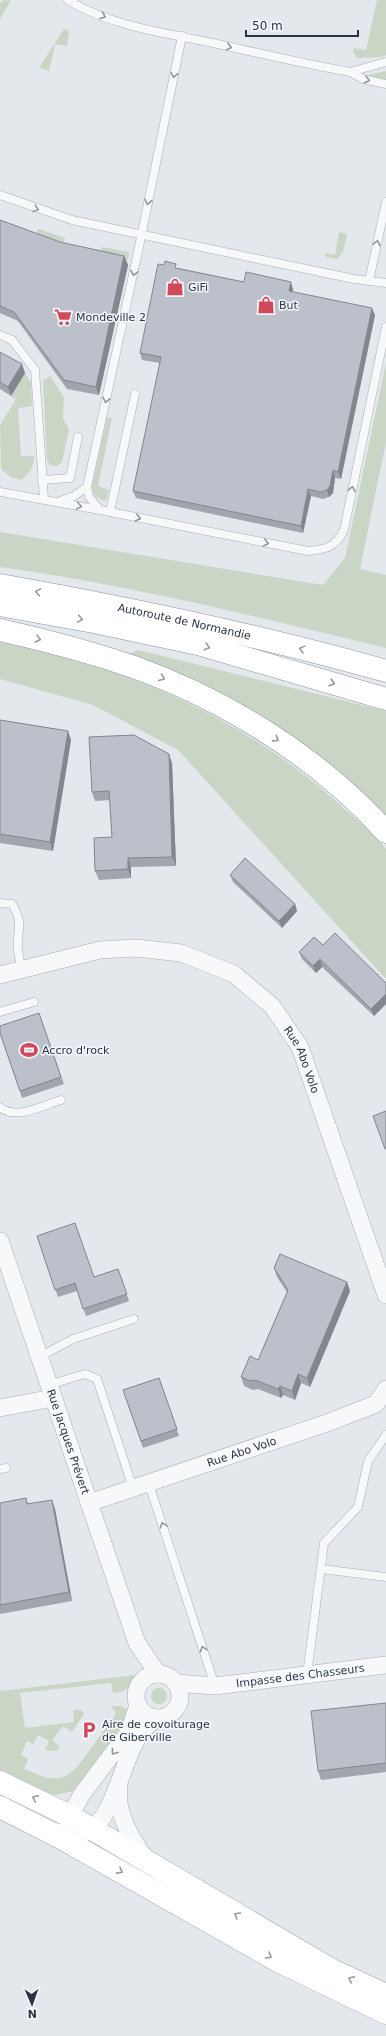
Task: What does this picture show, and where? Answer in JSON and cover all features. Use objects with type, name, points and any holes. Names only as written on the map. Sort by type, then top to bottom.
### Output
[{"type":"main road","name":"Autoroute de Normandie","points":[[0,585],[110,605],[222,628],[380,667]]},
{"type":"main road","points":[[0,605],[94,622],[198,644],[386,699]]},
{"type":"main road","points":[[0,630],[96,654],[164,679],[216,704],[256,726],[305,759],[348,795],[386,832]]},
{"type":"main road","points":[[0,1782],[78,1826],[147,1861],[332,1970],[386,1995]]},
{"type":"main road","points":[[0,1807],[86,1852],[278,1961],[386,2013]]},
{"type":"street","name":"Rue Abo Volo","points":[[0,975],[100,950],[136,948],[181,953],[234,974],[272,1006],[300,1047],[386,1295]]},
{"type":"street","name":"Rue Jacques Prévert","points":[[0,1241],[137,1643],[140,1683],[136,1698],[138,1705],[129,1732],[82,1794],[78,1826]]},
{"type":"street","name":"Rue Abo Volo","points":[[89,1503],[376,1404],[386,1389]]},
{"type":"street","points":[[0,1408],[50,1391]]},
{"type":"street","name":"Rue Jacques Prévert","points":[[137,1643],[158,1674],[165,1675],[176,1683]]},
{"type":"street","name":"Impasse des Chasseurs","points":[[176,1683],[215,1686],[386,1665]]},
{"type":"street","points":[[140,1683],[145,1678],[158,1674]]},
{"type":"street","points":[[48,1831],[78,1826],[109,1805],[139,1736],[156,1718],[171,1714],[179,1703],[179,1689],[176,1683]]},
{"type":"street","name":"Impasse des Chasseurs","points":[[179,1703],[215,1686]]},
{"type":"street","points":[[138,1705],[143,1712],[156,1718]]},
{"type":"street","points":[[121,1778],[117,1797],[122,1815],[136,1846],[147,1861]]},
{"type":"street","points":[[78,1826],[86,1852]]},
{"type":"lane","points":[[68,0],[81,8],[112,20],[350,72],[363,79],[386,84]]},
{"type":"lane","points":[[100,510],[89,497],[87,487],[142,235],[182,36]]},
{"type":"lane","points":[[350,72],[386,62]]},
{"type":"lane","points":[[0,194],[56,216],[108,228],[369,281],[386,283]]},
{"type":"lane","points":[[369,281],[386,202]]},
{"type":"lane","points":[[0,492],[44,499],[308,551],[327,548],[339,540],[344,530],[386,327]]},
{"type":"lane","points":[[0,335],[12,340],[35,370],[44,499]]},
{"type":"lane","points":[[110,512],[134,394]]},
{"type":"lane","points":[[42,480],[70,478],[78,437]]},
{"type":"lane","points":[[58,502],[74,496],[87,487]]},
{"type":"lane","points":[[0,903],[12,904],[18,914],[20,924],[18,949],[22,969]]},
{"type":"lane","points":[[0,1012],[34,1002]]},
{"type":"lane","points":[[0,1107],[5,1112],[19,1113],[61,1100]]},
{"type":"lane","points":[[39,1357],[73,1339],[134,1319]]},
{"type":"lane","points":[[50,1391],[85,1374],[96,1379],[141,1486],[215,1686]]},
{"type":"lane","points":[[307,1675],[324,1543],[358,1507],[368,1461],[386,1435]]},
{"type":"lane","points":[[321,1569],[386,1577]]},
{"type":"green space","points":[[4,0],[11,1],[0,19],[0,3]]},
{"type":"green space","points":[[377,0],[386,0],[386,55],[382,57],[357,58],[353,52],[354,48],[366,50]]},
{"type":"green space","points":[[64,29],[67,29],[69,32],[67,46],[55,44],[49,71],[39,68]]},
{"type":"green space","points":[[386,71],[386,80],[365,76]]},
{"type":"green space","points":[[38,229],[65,238],[62,245],[36,236]]},
{"type":"green space","points":[[339,232],[347,234],[343,252],[337,259],[326,257],[325,253],[335,255]]},
{"type":"green space","points":[[102,247],[129,252],[128,260],[100,254]]},
{"type":"green space","points":[[386,363],[386,442],[360,569],[386,575],[386,648],[242,613],[146,592],[49,574],[0,567],[0,532],[323,585],[345,558]]},
{"type":"green space","points":[[25,373],[31,383],[32,406],[18,408],[21,456],[34,456],[31,470],[21,480],[11,477],[1,469],[0,425],[16,399],[11,396]]},
{"type":"green space","points":[[50,376],[64,397],[63,419],[69,429],[62,462],[57,466],[50,465],[47,460],[43,381]]},
{"type":"green space","points":[[107,418],[112,418],[98,486],[109,490],[106,501],[96,496],[93,492],[92,486]]},
{"type":"green space","points":[[0,642],[47,652],[92,665],[137,681],[180,699],[263,745],[301,773],[369,830],[386,849],[386,979],[178,750],[93,705],[0,679]]},
{"type":"green space","points":[[138,650],[386,711],[386,822],[367,803],[126,655]]},
{"type":"green space","points":[[136,1675],[131,1686],[125,1690],[113,1693],[111,1683],[20,1693],[25,1728],[74,1722],[73,1710],[81,1710],[84,1714],[72,1732],[63,1726],[52,1740],[60,1747],[56,1751],[45,1750],[49,1741],[38,1735],[33,1744],[27,1741],[21,1755],[28,1759],[24,1769],[52,1778],[65,1776],[78,1766],[116,1714],[111,1706],[121,1706],[128,1710],[129,1719],[74,1791],[55,1795],[36,1792],[0,1775],[0,1691]]},
{"type":"green space","points":[[156,1688],[162,1688],[167,1693],[165,1702],[162,1704],[156,1704],[151,1699],[151,1693]]},
{"type":"building","name":"Mondeville 2","points":[[0,220],[60,242],[124,256],[96,387],[64,380],[14,312],[0,306]]},
{"type":"building","points":[[165,261],[176,264],[175,268],[244,282],[246,272],[291,282],[289,291],[372,308],[338,472],[333,470],[330,486],[327,490],[320,492],[308,489],[301,526],[133,491],[161,357],[140,353],[158,264],[164,265]]},
{"type":"building","points":[[0,352],[22,364],[8,387],[0,382]]},
{"type":"building","points":[[0,720],[68,731],[50,842],[0,834]]},
{"type":"building","points":[[134,735],[169,754],[172,857],[128,858],[128,869],[95,871],[94,838],[112,837],[109,791],[92,792],[89,737]]},
{"type":"building","points":[[245,858],[295,904],[279,921],[230,875]]},
{"type":"building","points":[[335,933],[386,983],[386,994],[371,1009],[320,959],[313,966],[299,952],[314,937],[323,945]]},
{"type":"building","name":"Accro d'rock","points":[[39,1013],[61,1077],[20,1091],[0,1033],[0,1026]]},
{"type":"building","points":[[386,1111],[386,1149],[385,1149],[373,1116]]},
{"type":"building","points":[[75,1223],[94,1277],[118,1269],[127,1294],[83,1309],[75,1283],[55,1290],[37,1236]]},
{"type":"building","points":[[280,1254],[347,1282],[307,1378],[298,1374],[292,1391],[280,1386],[278,1389],[255,1380],[250,1381],[241,1377],[250,1356],[258,1360],[288,1290],[274,1268]]},
{"type":"building","points":[[159,1378],[177,1429],[141,1441],[123,1390]]},
{"type":"building","points":[[26,1498],[27,1504],[52,1500],[69,1592],[0,1605],[0,1503]]},
{"type":"building","points":[[386,1703],[386,1763],[318,1771],[311,1711]]},
{"type":"place","name":"GiFi","points":[[175,287]]},
{"type":"place","name":"But","points":[[266,305]]},
{"type":"place","name":"Mondeville 2","points":[[63,317]]},
{"type":"place","name":"Accro d'rock","points":[[29,1050]]},
{"type":"place","name":"Aire de covoiturage de Giberville","points":[[89,1730]]}]
